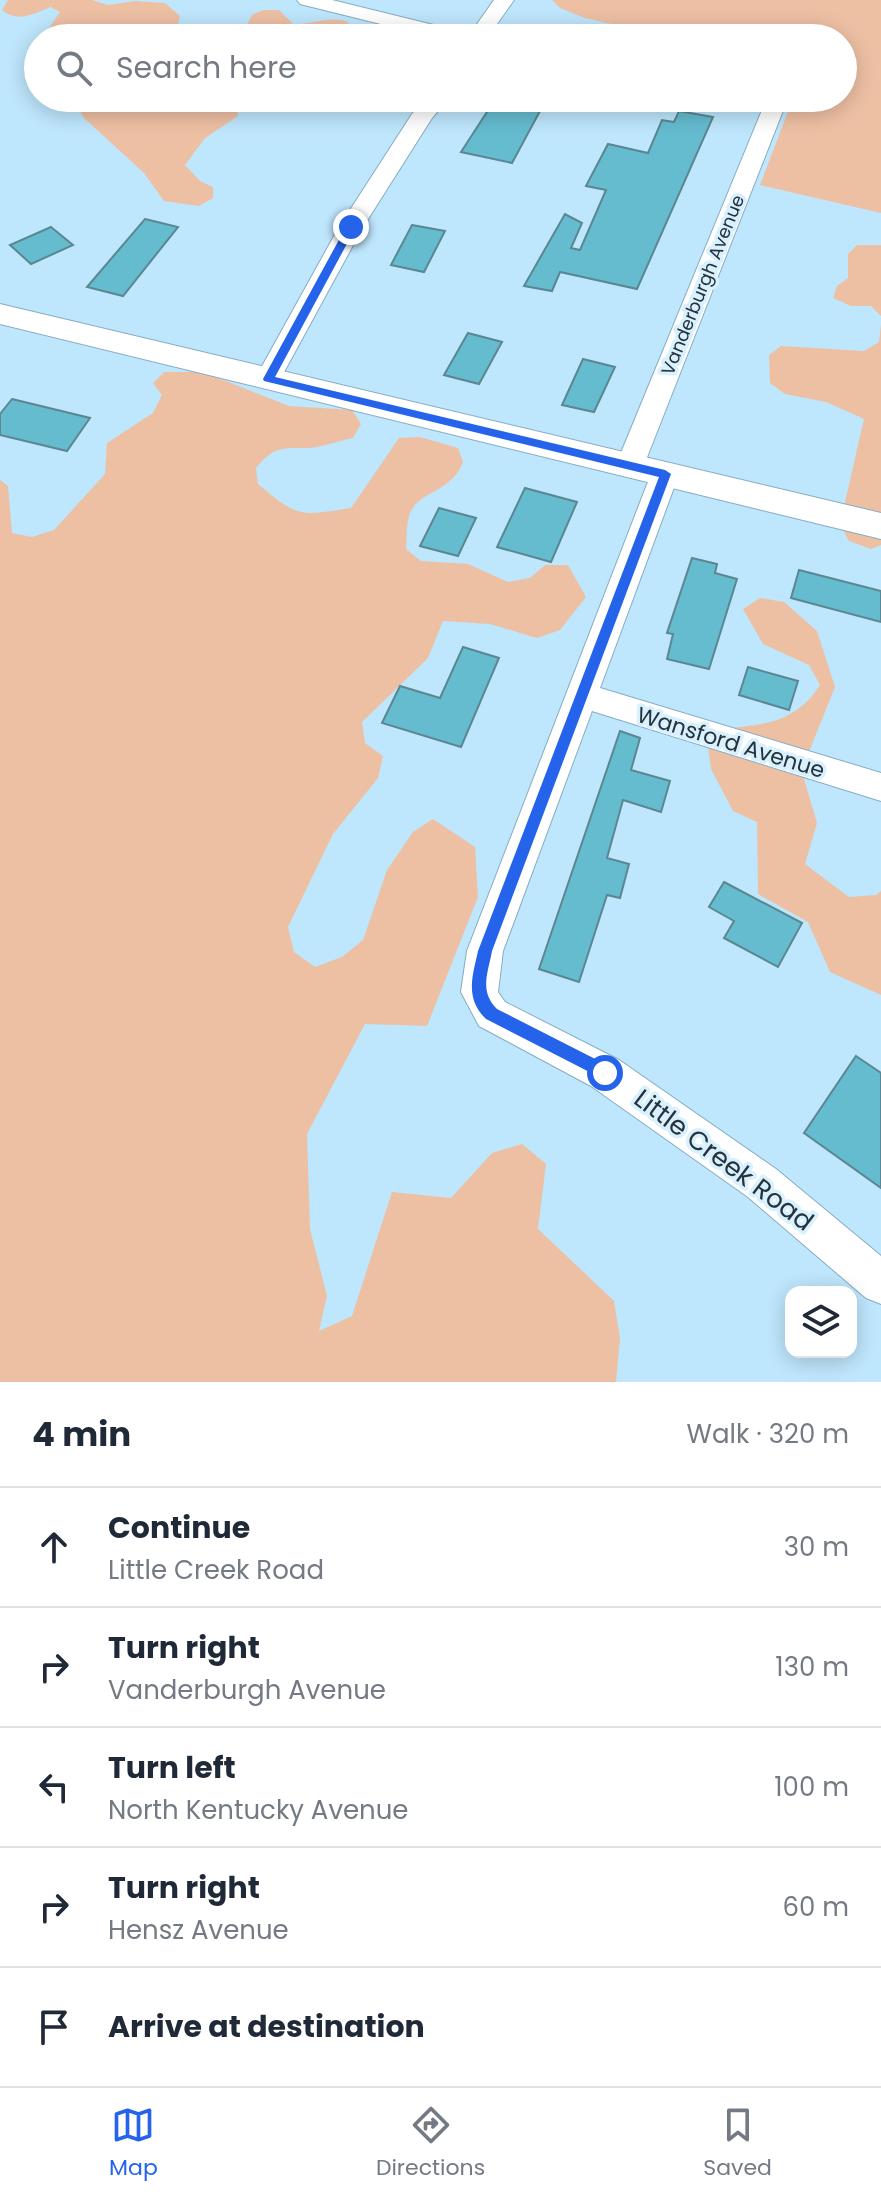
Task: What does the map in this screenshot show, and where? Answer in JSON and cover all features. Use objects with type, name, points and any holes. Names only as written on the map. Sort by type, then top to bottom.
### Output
[{"type":"street","points":[[307,0],[405,24]]},
{"type":"street","points":[[487,24],[504,0]]},
{"type":"street","points":[[268,379],[351,227],[425,112]]},
{"type":"street","name":"Vanderburgh Avenue","points":[[630,465],[771,112]]},
{"type":"street","points":[[0,314],[881,526]]},
{"type":"street","points":[[582,695],[665,474]]},
{"type":"street","name":"Wansford Avenue","points":[[582,695],[881,787]]},
{"type":"street","name":"Little Creek Road","points":[[582,695],[485,951],[477,989],[483,1005],[492,1014],[605,1073],[762,1183],[881,1283]]},
{"type":"shaded area","points":[[8,0],[92,0],[108,5],[135,1],[165,3],[180,16],[178,24],[52,24],[60,12],[51,7],[20,17],[2,10]]},
{"type":"shaded area","points":[[552,0],[881,0],[881,213],[760,185],[788,112],[857,112],[857,24],[611,24],[560,8]]},
{"type":"shaded area","points":[[263,10],[279,10],[293,24],[247,24],[252,15]]},
{"type":"shaded area","points":[[328,20],[348,24],[293,24]]},
{"type":"shaded area","points":[[81,112],[237,112],[238,116],[205,138],[185,165],[200,181],[213,187],[213,198],[199,206],[164,201],[144,173]]},
{"type":"shaded area","points":[[857,245],[881,245],[881,316],[871,306],[851,306],[833,298],[837,286],[848,278],[848,254]]},
{"type":"shaded area","points":[[881,324],[881,545],[871,549],[849,541],[840,524],[864,419],[826,402],[785,394],[770,383],[769,355],[781,346],[864,351],[879,342]]},
{"type":"shaded area","points":[[164,372],[203,372],[289,406],[352,410],[361,424],[353,438],[313,447],[279,450],[256,468],[258,484],[282,503],[300,512],[351,508],[399,438],[420,437],[458,448],[463,462],[458,472],[413,508],[408,520],[406,549],[421,561],[468,564],[508,582],[530,578],[545,565],[568,565],[586,597],[560,630],[537,638],[490,624],[443,621],[428,658],[362,722],[365,743],[383,756],[378,778],[333,834],[288,927],[294,952],[315,967],[342,957],[363,940],[387,870],[413,832],[433,819],[475,847],[478,897],[427,1026],[365,1024],[307,1134],[310,1229],[327,1296],[319,1331],[352,1316],[392,1192],[451,1198],[492,1153],[522,1144],[546,1164],[538,1229],[614,1301],[620,1338],[616,1382],[0,1382],[0,480],[8,486],[12,533],[32,537],[54,530],[105,474],[107,443],[153,413],[162,395],[153,383]]},
{"type":"shaded area","points":[[760,598],[784,602],[817,631],[835,687],[806,759],[804,779],[817,823],[805,864],[849,897],[876,895],[881,891],[881,995],[830,972],[808,922],[758,894],[757,822],[733,811],[711,769],[708,747],[720,729],[764,724],[788,715],[800,708],[820,685],[809,665],[763,644],[743,609]]},
{"type":"building","points":[[487,112],[539,112],[512,163],[461,152]]},
{"type":"building","points":[[679,112],[713,117],[637,289],[560,272],[552,291],[524,286],[565,214],[582,223],[571,248],[580,250],[606,190],[586,186],[608,144],[648,153],[662,120],[674,122]]},
{"type":"building","points":[[145,219],[178,227],[123,296],[87,287]]},
{"type":"building","points":[[412,225],[445,231],[424,272],[391,265]]},
{"type":"building","points":[[51,227],[73,245],[31,264],[10,245]]},
{"type":"building","points":[[468,333],[502,342],[479,384],[444,375]]},
{"type":"building","points":[[583,359],[615,367],[594,412],[562,405]]},
{"type":"building","points":[[12,399],[90,418],[67,451],[0,435],[0,414]]},
{"type":"building","points":[[525,488],[577,502],[551,562],[497,547]]},
{"type":"building","points":[[439,508],[476,518],[458,556],[420,546]]},
{"type":"building","points":[[692,558],[717,564],[715,573],[737,579],[709,669],[667,659],[673,634],[667,633]]},
{"type":"building","points":[[799,570],[881,591],[881,622],[791,598]]},
{"type":"building","points":[[463,647],[499,658],[461,747],[382,723],[400,686],[440,698]]},
{"type":"building","points":[[748,667],[798,681],[789,710],[739,695]]},
{"type":"building","points":[[620,731],[640,738],[631,770],[670,781],[661,812],[623,800],[607,858],[629,864],[620,898],[607,895],[579,982],[539,969]]},
{"type":"building","points":[[724,882],[802,923],[778,967],[724,938],[734,921],[709,907]]},
{"type":"building","points":[[856,1056],[881,1073],[881,1188],[804,1133]]},
{"type":"route","points":[[351,227],[268,379],[665,474],[485,951],[477,989],[483,1005],[492,1014],[605,1073]]}]
